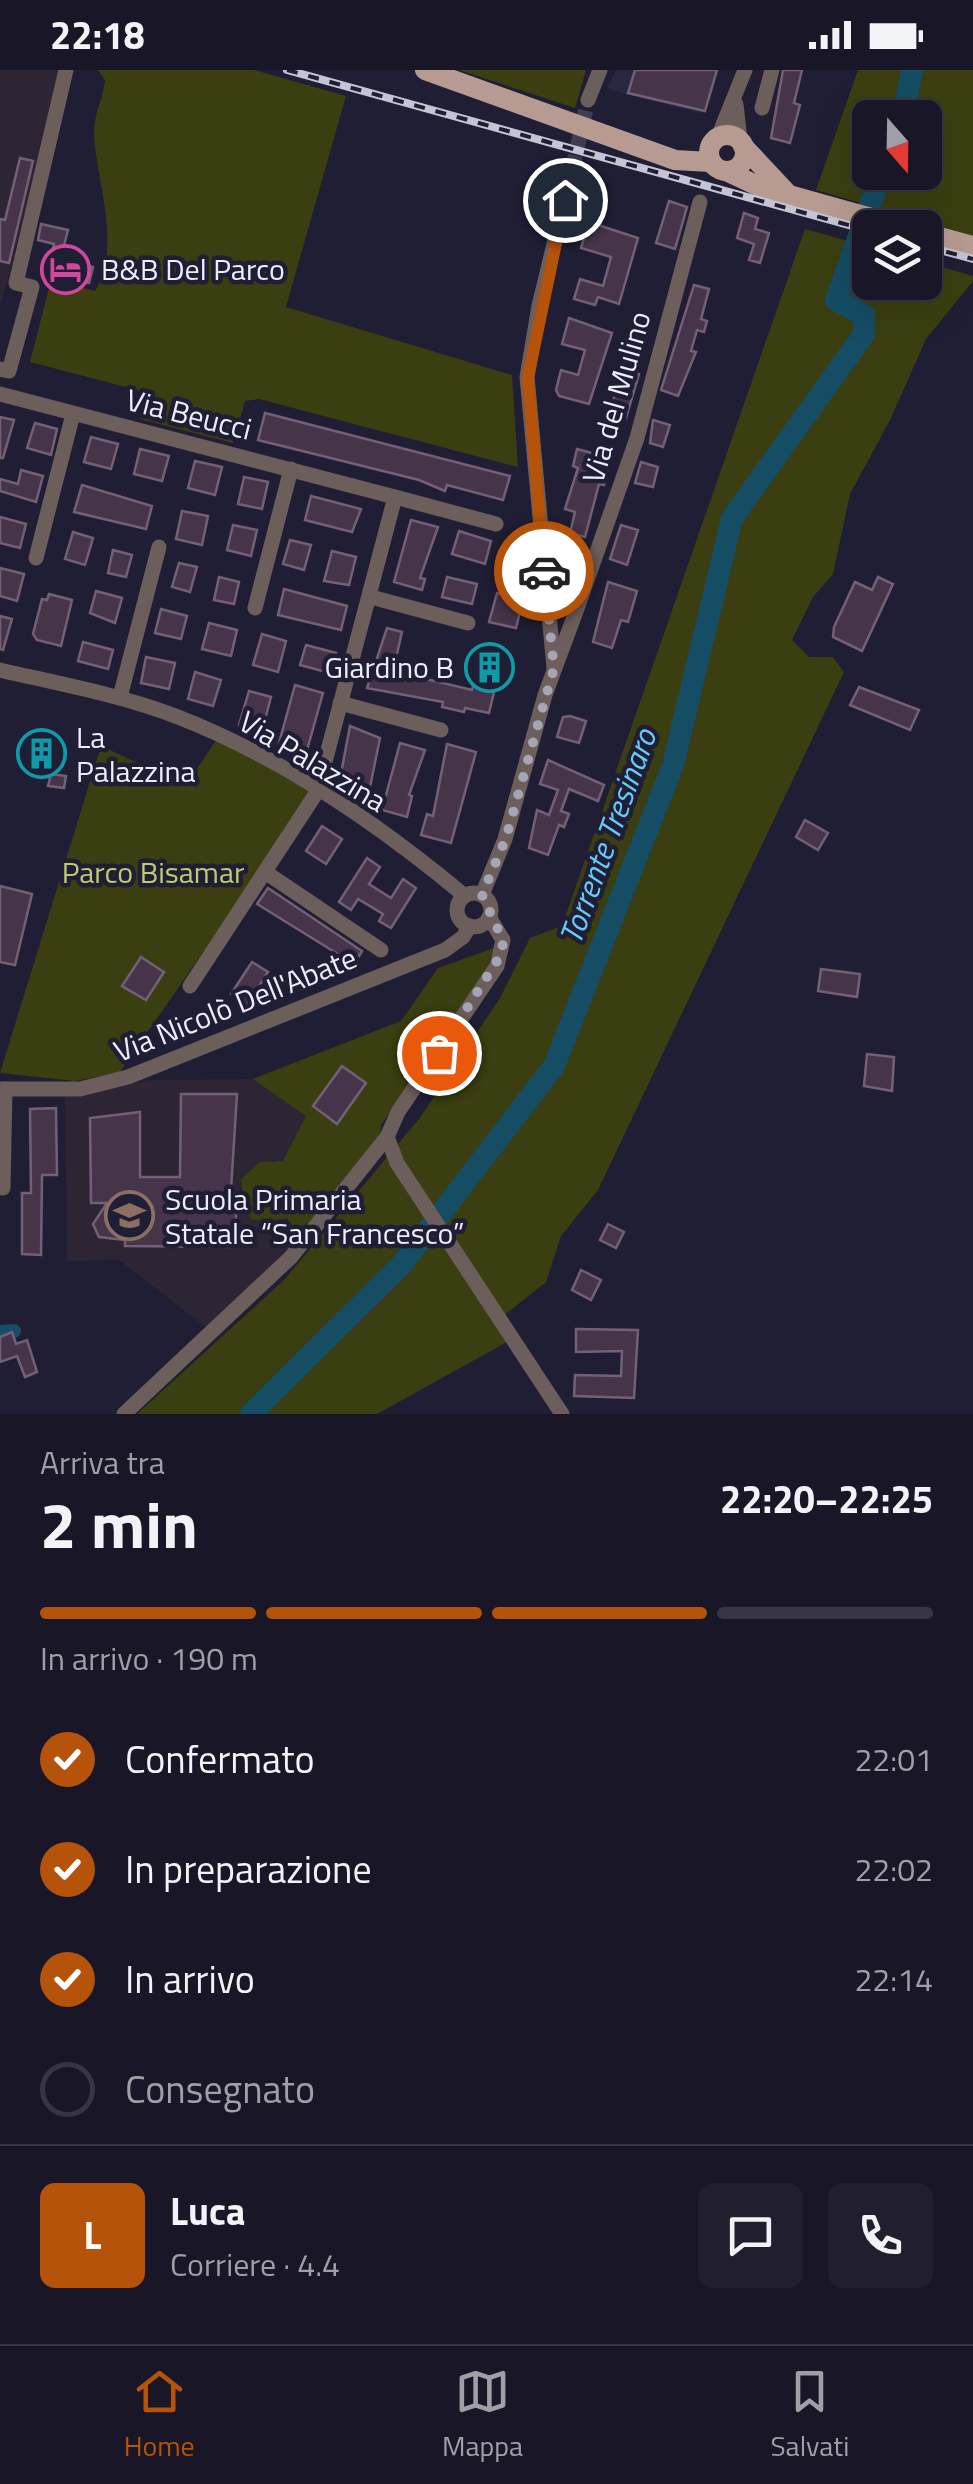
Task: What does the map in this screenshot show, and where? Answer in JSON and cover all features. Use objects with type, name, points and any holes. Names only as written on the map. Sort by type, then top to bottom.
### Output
[{"type":"main road","points":[[425,70],[675,160],[717,153],[742,163],[742,143]]},
{"type":"main road","points":[[717,153],[730,135],[793,196]]},
{"type":"main road","points":[[717,153],[760,188],[852,213]]},
{"type":"main road","points":[[942,237],[973,246]]},
{"type":"street","points":[[0,369],[9,371],[32,286],[16,283],[66,70]]},
{"type":"street","points":[[588,100],[600,70]]},
{"type":"street","points":[[717,153],[744,70]]},
{"type":"street","points":[[762,108],[772,70]]},
{"type":"street","points":[[736,100],[742,143]]},
{"type":"street","points":[[554,668],[528,377],[539,306],[572,170]]},
{"type":"street","name":"Via del Mulino","points":[[482,895],[506,838],[554,668],[636,438],[700,202]]},
{"type":"street","name":"Via Beucci","points":[[0,394],[496,524]]},
{"type":"street","points":[[36,558],[73,414]]},
{"type":"street","points":[[255,608],[292,468]]},
{"type":"street","points":[[190,986],[268,874],[317,792],[396,497]]},
{"type":"street","points":[[120,697],[159,547]]},
{"type":"street","points":[[371,597],[468,623]]},
{"type":"street","points":[[548,609],[578,606]]},
{"type":"street","name":"Via Palazzina","points":[[0,670],[120,697],[202,727],[317,792],[420,858],[464,896]]},
{"type":"street","points":[[340,704],[441,730]]},
{"type":"street","points":[[268,874],[382,950]]},
{"type":"street","points":[[482,895],[491,907],[489,918],[483,924],[470,926],[458,910],[464,896],[482,895]]},
{"type":"street","points":[[124,1414],[291,1257],[386,1137],[398,1112],[497,966],[503,940],[489,918]]},
{"type":"street","name":"Via Nicolò Dell'Abate","points":[[3,1188],[2,1089],[80,1090],[128,1078],[444,950],[464,937],[470,926]]},
{"type":"street","points":[[386,1137],[396,1163],[562,1414]]},
{"type":"shaded area","points":[[0,70],[62,70],[0,308]]},
{"type":"shaded area","points":[[616,70],[717,70],[703,114],[607,89]]},
{"type":"shaded area","points":[[253,1079],[307,1115],[283,1162],[271,1160],[241,1178],[240,1195],[272,1223],[287,1218],[299,1238],[207,1328],[119,1260],[67,1261],[65,1096],[150,1080]]},
{"type":"green space","points":[[98,70],[254,70],[346,96],[286,307],[512,375],[518,467],[259,399],[245,401],[233,443],[140,419],[145,392],[30,362],[51,280],[95,291],[103,274],[107,255],[106,214],[94,135],[105,80]]},
{"type":"green space","points":[[459,70],[586,70],[575,108]]},
{"type":"green space","points":[[858,70],[973,70],[973,236],[942,227],[942,210],[884,210],[816,190]]},
{"type":"green space","points":[[805,229],[852,242],[852,300],[942,300],[942,267],[973,276],[926,339],[890,420],[850,494],[833,574],[813,597],[792,640],[809,657],[833,657],[844,672],[598,1190],[561,1236],[546,1282],[497,1321],[507,1342],[377,1414],[137,1414],[284,1280],[419,1119],[500,998],[530,938],[562,926]]},
{"type":"green space","name":"Parco Bisamar","points":[[217,739],[313,793],[120,1072],[75,1081],[0,1073],[101,746],[186,785]]},
{"type":"green space","points":[[494,948],[489,965],[381,1125],[380,1137],[299,1238],[287,1218],[272,1223],[251,1219],[243,1206],[241,1179],[260,1162],[283,1161],[306,1116],[253,1079],[401,1021],[438,968]]},
{"type":"building","points":[[635,70],[717,70],[705,111],[628,93]]},
{"type":"building","points":[[783,70],[802,70],[794,103],[800,105],[790,143],[771,138]]},
{"type":"building","points":[[20,158],[33,161],[9,263],[0,261],[0,219],[5,220]]},
{"type":"building","points":[[669,201],[687,207],[675,249],[656,243]]},
{"type":"building","points":[[744,213],[758,218],[755,229],[769,233],[760,263],[749,260],[754,244],[737,238]]},
{"type":"building","points":[[589,222],[638,238],[619,304],[598,297],[595,305],[574,299],[580,279],[603,286],[611,257],[581,248]]},
{"type":"building","points":[[41,224],[68,230],[61,257],[93,267],[89,283],[47,273],[54,244],[38,240]]},
{"type":"building","points":[[694,285],[709,289],[701,319],[707,321],[704,332],[697,330],[691,351],[696,352],[678,396],[661,390]]},
{"type":"building","points":[[569,318],[612,333],[589,404],[559,396],[556,390],[561,370],[578,375],[585,350],[562,344]]},
{"type":"building","points":[[623,369],[639,374],[626,418],[609,413]]},
{"type":"building","points":[[265,413],[510,476],[503,500],[447,485],[445,491],[419,480],[258,440]]},
{"type":"building","points":[[0,417],[14,420],[3,458],[0,458]]},
{"type":"building","points":[[653,420],[670,425],[663,447],[650,443]]},
{"type":"building","points":[[35,423],[57,429],[51,455],[27,448]]},
{"type":"building","points":[[91,437],[118,444],[111,469],[84,462]]},
{"type":"building","points":[[140,449],[169,456],[162,481],[134,474]]},
{"type":"building","points":[[577,449],[611,458],[604,485],[599,484],[585,537],[570,533],[575,512],[565,509],[578,468],[573,466]]},
{"type":"building","points":[[195,461],[222,467],[215,495],[188,488]]},
{"type":"building","points":[[641,462],[658,467],[653,487],[635,483]]},
{"type":"building","points":[[21,470],[43,476],[36,502],[0,491],[0,479],[18,484]]},
{"type":"building","points":[[244,477],[268,482],[262,509],[238,504]]},
{"type":"building","points":[[82,485],[152,506],[146,529],[74,512]]},
{"type":"building","points":[[311,496],[361,509],[352,532],[305,520]]},
{"type":"building","points":[[182,511],[208,516],[202,545],[176,539]]},
{"type":"building","points":[[0,517],[26,524],[20,548],[0,543]]},
{"type":"building","points":[[411,520],[438,527],[420,578],[425,579],[422,590],[394,582]]},
{"type":"building","points":[[233,525],[257,530],[251,556],[227,550]]},
{"type":"building","points":[[621,525],[638,530],[627,565],[610,559]]},
{"type":"building","points":[[459,531],[491,541],[485,564],[452,554]]},
{"type":"building","points":[[73,532],[93,538],[85,565],[65,559]]},
{"type":"building","points":[[290,540],[311,545],[304,570],[283,564]]},
{"type":"building","points":[[113,550],[132,555],[126,577],[108,573]]},
{"type":"building","points":[[332,551],[356,557],[349,585],[324,581]]},
{"type":"building","points":[[179,563],[197,567],[190,592],[172,587]]},
{"type":"building","points":[[0,568],[24,574],[17,601],[0,596]]},
{"type":"building","points":[[219,577],[239,582],[234,604],[214,600]]},
{"type":"building","points":[[447,577],[477,584],[472,604],[442,597]]},
{"type":"building","points":[[878,577],[893,584],[862,651],[833,637],[834,627],[855,582],[872,590]]},
{"type":"building","points":[[608,582],[637,591],[628,622],[621,620],[612,648],[593,642]]},
{"type":"building","points":[[284,589],[347,606],[341,630],[278,615]]},
{"type":"building","points":[[96,591],[122,598],[115,623],[90,613]]},
{"type":"building","points":[[497,593],[523,600],[516,628],[489,622]]},
{"type":"building","points":[[49,594],[72,600],[61,646],[37,640],[33,634],[42,599],[47,600]]},
{"type":"building","points":[[161,609],[187,616],[181,639],[155,633]]},
{"type":"building","points":[[0,616],[12,619],[3,650],[0,649]]},
{"type":"building","points":[[209,623],[237,630],[231,656],[202,649]]},
{"type":"building","name":"Giardino B","points":[[387,628],[402,632],[393,671],[472,690],[481,654],[485,655],[487,646],[504,650],[489,713],[465,708],[464,712],[442,707],[443,702],[367,688]]},
{"type":"building","points":[[262,634],[286,641],[278,672],[253,665]]},
{"type":"building","points":[[83,642],[113,650],[108,669],[78,661]]},
{"type":"building","points":[[306,645],[336,653],[330,673],[300,665]]},
{"type":"building","points":[[146,657],[175,663],[169,689],[141,683]]},
{"type":"building","points":[[195,672],[221,680],[213,706],[188,699]]},
{"type":"building","points":[[295,685],[323,693],[307,750],[279,743]]},
{"type":"building","points":[[859,687],[919,710],[910,730],[850,705]]},
{"type":"building","points":[[249,691],[271,697],[262,731],[239,725]]},
{"type":"building","points":[[563,717],[586,721],[579,743],[557,737]]},
{"type":"building","points":[[350,726],[380,738],[368,797],[339,784]]},
{"type":"building","name":"La Palazzina","points":[[28,737],[60,744],[55,770],[22,764]]},
{"type":"building","points":[[400,743],[425,750],[409,795],[412,796],[407,817],[382,810]]},
{"type":"building","points":[[447,744],[476,752],[451,843],[421,835],[427,814],[433,816]]},
{"type":"building","points":[[548,760],[604,785],[598,801],[569,789],[561,811],[569,814],[564,827],[559,825],[548,855],[529,848],[537,810],[549,815],[558,790],[540,784]]},
{"type":"building","points":[[51,774],[66,776],[64,788],[48,786]]},
{"type":"building","points":[[805,820],[828,833],[818,850],[796,837]]},
{"type":"building","points":[[322,826],[342,839],[326,864],[306,851]]},
{"type":"building","points":[[367,858],[380,867],[369,884],[391,898],[403,879],[416,888],[391,928],[379,921],[383,914],[358,899],[351,910],[339,902]]},
{"type":"building","points":[[0,886],[32,894],[15,965],[0,962]]},
{"type":"building","points":[[268,888],[362,951],[354,964],[257,904]]},
{"type":"building","points":[[141,957],[164,972],[146,1000],[122,986]]},
{"type":"building","points":[[252,962],[268,972],[247,1005],[231,994]]},
{"type":"building","points":[[821,969],[860,974],[857,997],[818,991]]},
{"type":"building","points":[[867,1054],[894,1057],[892,1091],[864,1086]]},
{"type":"building","points":[[342,1066],[366,1083],[337,1124],[313,1106]]},
{"type":"building","points":[[181,1094],[237,1094],[230,1206],[236,1206],[236,1247],[125,1246],[125,1240],[99,1237],[93,1224],[107,1203],[91,1203],[90,1118],[140,1112],[140,1177],[180,1177]]},
{"type":"building","points":[[56,1108],[57,1175],[42,1175],[41,1255],[22,1254],[22,1193],[31,1193],[30,1109]]},
{"type":"building","points":[[608,1224],[624,1232],[616,1248],[600,1240]]},
{"type":"building","points":[[581,1270],[601,1280],[591,1300],[572,1290]]},
{"type":"building","points":[[576,1329],[638,1330],[634,1398],[574,1396],[575,1375],[621,1376],[622,1351],[576,1352]]},
{"type":"building","points":[[12,1332],[16,1344],[27,1340],[37,1372],[25,1377],[17,1356],[0,1362],[0,1337]]},
{"type":"waterway","name":"Torrente Tresinaro","points":[[906,100],[912,70]]},
{"type":"waterway","name":"Torrente Tresinaro","points":[[251,1414],[402,1264],[554,1066],[673,765],[732,518],[864,334],[864,315],[836,300],[876,190]]},
{"type":"waterway","points":[[0,1332],[14,1331]]},
{"type":"tunnel","points":[[572,170],[588,100]]},
{"type":"railway","points":[[287,70],[852,226]]},
{"type":"railway","points":[[942,251],[973,259]]},
{"type":"way so far","points":[[439,1053],[480,994],[502,953],[503,940],[489,918],[491,907],[482,895],[506,838],[554,668],[544,571]]},
{"type":"place","name":"B&B Del Parco","points":[[66,269]]},
{"type":"place","name":"Giardino B","points":[[489,667]]},
{"type":"place","name":"La Palazzina","points":[[41,754]]},
{"type":"place","name":"Scuola Primaria Statale “San Francesco”","points":[[130,1216]]},
{"type":"route","points":[[544,571],[528,377],[532,339],[565,200]]}]
